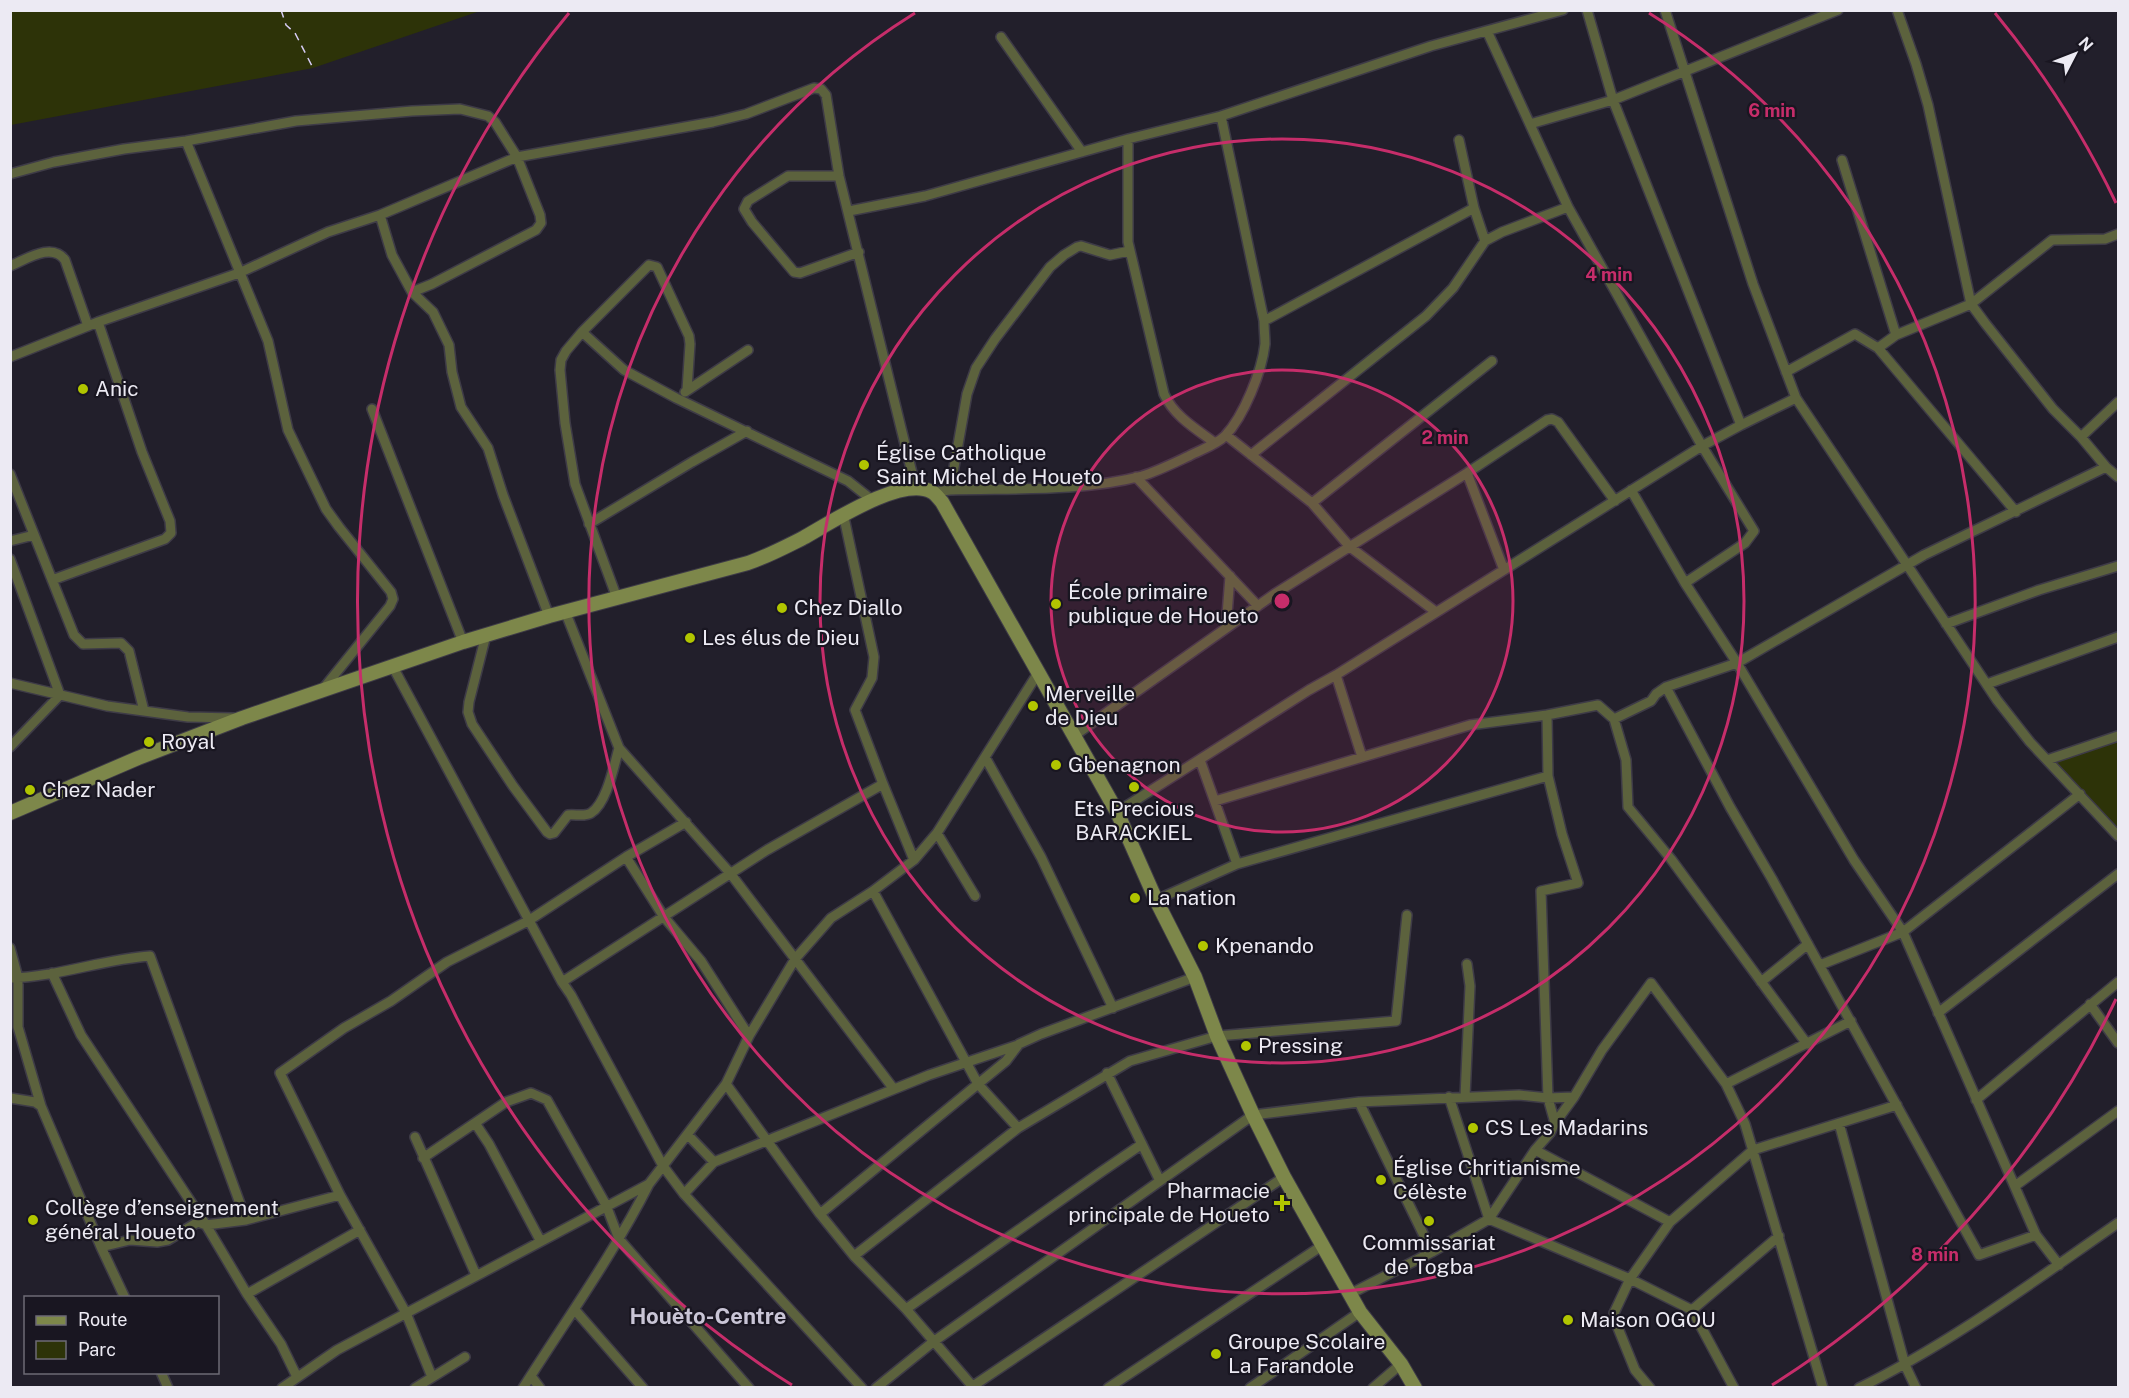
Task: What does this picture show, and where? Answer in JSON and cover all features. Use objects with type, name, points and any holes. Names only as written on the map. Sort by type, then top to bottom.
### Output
[{"type":"street","points":[[849,211],[925,196],[1128,139],[1221,116],[1431,46],[1563,10]]},
{"type":"street","points":[[1587,10],[1614,100],[1741,424]]},
{"type":"street","points":[[1665,10],[1753,284],[1796,398],[1987,684],[2030,742],[2118,836]]},
{"type":"street","points":[[1530,124],[1614,100],[1838,10]]},
{"type":"street","points":[[1897,10],[1928,105],[1971,304],[2053,409],[2081,436],[2118,478]]},
{"type":"street","points":[[1487,31],[1568,207],[1702,446],[1754,531],[1745,543],[1685,583]]},
{"type":"street","points":[[1000,38],[1082,152]]},
{"type":"street","points":[[10,357],[98,322],[240,273],[328,232],[380,215],[517,157],[713,122],[746,114],[814,88],[821,89],[826,95],[839,176],[916,489]]},
{"type":"street","points":[[10,174],[124,149],[186,141],[316,118],[460,109],[488,116],[495,122],[517,157],[541,223],[536,231],[412,292]]},
{"type":"street","points":[[10,813],[138,758],[243,718],[463,642],[566,611],[771,555],[843,513],[892,493],[916,489],[933,492],[1078,486],[1136,477],[1168,466],[1215,443],[1226,435],[1248,397],[1260,367],[1265,344],[1264,321],[1221,116]]},
{"type":"street","points":[[1128,139],[1129,251],[1164,394],[1169,405],[1179,415],[1215,443]]},
{"type":"street","points":[[1459,140],[1474,208],[1485,241]]},
{"type":"street","points":[[186,141],[268,341],[288,430],[326,508],[391,592],[393,599],[390,606],[322,691]]},
{"type":"street","points":[[1842,160],[1896,335]]},
{"type":"street","points":[[839,176],[788,176],[748,201],[744,209],[752,222],[794,272],[800,273],[859,252]]},
{"type":"street","points":[[1251,455],[1426,316],[1453,288],[1485,241],[1502,232],[1568,207]]},
{"type":"street","points":[[1264,321],[1474,208]]},
{"type":"street","points":[[380,215],[392,255],[412,292],[433,312],[449,345],[452,372],[461,407],[488,448],[507,506],[549,616]]},
{"type":"street","points":[[1878,348],[1896,335],[1971,304],[2052,240],[2105,239],[2118,234]]},
{"type":"street","points":[[950,490],[967,394],[976,368],[995,339],[1050,267],[1064,255],[1082,246],[1110,255],[1129,251]]},
{"type":"street","points":[[10,266],[50,250],[60,253],[65,260],[88,326]]},
{"type":"street","points":[[617,598],[574,484],[560,370],[561,360],[566,351],[582,332],[649,265],[657,267],[689,336],[687,390]]},
{"type":"street","points":[[52,580],[165,539],[171,533],[170,521],[142,453],[98,322]]},
{"type":"street","points":[[582,332],[624,370],[676,398],[848,481],[872,500]]},
{"type":"street","points":[[1786,372],[1855,334],[1878,348],[2016,512]]},
{"type":"street","points":[[676,398],[748,350]]},
{"type":"street","points":[[1312,503],[1492,361]]},
{"type":"street","points":[[1117,812],[1702,446],[1741,424],[1796,398]]},
{"type":"street","points":[[2081,436],[2118,402]]},
{"type":"street","points":[[372,409],[463,642]]},
{"type":"street","points":[[1075,735],[1258,606],[1537,426],[1552,419],[1558,422],[1615,501]]},
{"type":"street","points":[[589,525],[747,431]]},
{"type":"street","points":[[1226,435],[1312,503],[1350,547],[1436,612]]},
{"type":"street","points":[[1614,719],[1651,701],[1666,687],[1737,663],[1907,565],[2106,467]]},
{"type":"street","points":[[1467,473],[1504,570]]},
{"type":"street","points":[[10,474],[77,640],[83,644],[121,643],[129,651],[144,711]]},
{"type":"street","points":[[1136,477],[1258,606]]},
{"type":"street","points":[[1631,490],[1854,860],[1903,932],[2036,1235],[2059,1264]]},
{"type":"street","points":[[933,492],[942,502],[1117,812],[1156,900],[1195,977],[1217,1036],[1253,1115],[1284,1177],[1360,1312],[1416,1387]]},
{"type":"street","points":[[843,513],[874,657],[872,678],[855,710],[914,860]]},
{"type":"street","points":[[10,541],[34,535]]},
{"type":"street","points":[[10,559],[60,695]]},
{"type":"street","points":[[1946,624],[2039,590],[2118,566]]},
{"type":"street","points":[[1226,628],[1230,576]]},
{"type":"street","points":[[566,611],[619,748],[730,873],[893,1088]]},
{"type":"street","points":[[486,635],[468,712],[472,724],[547,832],[554,833],[568,815],[585,815],[597,808],[606,791],[619,748]]},
{"type":"street","points":[[1987,684],[2118,637]]},
{"type":"street","points":[[393,668],[561,982],[571,995],[663,1166],[684,1194],[862,1388]]},
{"type":"street","points":[[523,1388],[619,1239],[649,1184],[726,1084],[748,1036],[795,959],[831,918],[873,891],[914,860],[937,833],[1038,673]]},
{"type":"street","points":[[1336,675],[1362,757]]},
{"type":"street","points":[[10,683],[107,706],[188,717],[243,718]]},
{"type":"street","points":[[1666,687],[1730,807],[1820,965],[1979,1255],[2036,1235]]},
{"type":"street","points":[[10,747],[60,695]]},
{"type":"street","points":[[1215,801],[1470,725],[1598,705],[1614,719],[1626,760],[1628,807],[1671,859],[1807,1044]]},
{"type":"street","points":[[1547,714],[1548,776],[1562,834],[1578,883],[1541,891],[1548,1098],[1555,1123]]},
{"type":"street","points":[[2048,760],[2118,736]]},
{"type":"street","points":[[985,757],[1041,857],[1113,1008]]},
{"type":"street","points":[[1200,760],[1238,864]]},
{"type":"street","points":[[1156,900],[1238,864],[1548,776]]},
{"type":"street","points":[[561,982],[730,873],[883,784]]},
{"type":"street","points":[[1820,965],[1903,932],[2080,794]]},
{"type":"street","points":[[432,1377],[406,1313],[340,1196],[280,1072],[447,962],[528,921],[626,857],[686,822]]},
{"type":"street","points":[[937,833],[975,896]]},
{"type":"street","points":[[626,857],[664,917],[701,961],[748,1036]]},
{"type":"street","points":[[1938,1013],[2118,874]]},
{"type":"street","points":[[873,891],[978,1084],[1018,1128]]},
{"type":"street","points":[[854,1256],[1018,1128],[1130,1061],[1217,1036],[1396,1021],[1407,915]]},
{"type":"street","points":[[1761,982],[1808,944]]},
{"type":"street","points":[[10,948],[18,1027],[41,1106],[124,1296]]},
{"type":"street","points":[[14,978],[52,973],[130,957],[150,956],[246,1220]]},
{"type":"street","points":[[1465,1097],[1470,986],[1467,964]]},
{"type":"street","points":[[52,973],[81,1035],[281,1344],[297,1377]]},
{"type":"street","points":[[684,1194],[714,1161],[768,1141],[893,1088],[1019,1044],[1195,977]]},
{"type":"street","points":[[1976,1100],[2118,982]]},
{"type":"street","points":[[1350,1294],[1488,1220],[1535,1150],[1550,1133],[1602,1050],[1651,983],[1726,1084],[1745,1124],[1823,1388]]},
{"type":"street","points":[[2090,1004],[2118,1043]]},
{"type":"street","points":[[1726,1084],[1851,1022]]},
{"type":"street","points":[[820,1214],[1006,1061],[1019,1044]]},
{"type":"street","points":[[1107,1073],[1160,1181]]},
{"type":"street","points":[[726,1084],[820,1214],[854,1256],[906,1309],[974,1387],[1284,1177]]},
{"type":"street","points":[[423,1158],[506,1102],[531,1093],[547,1100],[606,1205],[619,1239],[749,1388]]},
{"type":"street","points":[[876,1388],[933,1342],[1253,1115],[1359,1102],[1519,1095],[1548,1098],[1574,1097]]},
{"type":"street","points":[[1449,1097],[1488,1220],[1630,1279],[1692,1310],[1734,1388]]},
{"type":"street","points":[[10,1098],[35,1102],[41,1106]]},
{"type":"street","points":[[1359,1102],[1432,1252]]},
{"type":"street","points":[[1650,1388],[1635,1370],[1614,1313],[1630,1279],[1671,1222],[1753,1150],[1897,1105]]},
{"type":"street","points":[[2014,1186],[2118,1111]]},
{"type":"street","points":[[475,1123],[493,1151],[540,1240]]},
{"type":"street","points":[[1839,1123],[1905,1365],[1917,1388]]},
{"type":"street","points":[[688,1135],[714,1161]]},
{"type":"street","points":[[415,1137],[476,1275]]},
{"type":"street","points":[[906,1309],[1142,1144]]},
{"type":"street","points":[[1535,1150],[1671,1222]]},
{"type":"street","points":[[282,1388],[337,1350],[649,1184]]},
{"type":"street","points":[[101,1247],[130,1240],[157,1242],[168,1240],[198,1222],[206,1226],[246,1220],[340,1196]]},
{"type":"street","points":[[1859,1388],[1905,1365],[2118,1223]]},
{"type":"street","points":[[247,1294],[360,1230]]},
{"type":"street","points":[[1692,1310],[1779,1236]]},
{"type":"street","points":[[1108,1388],[1323,1245]]},
{"type":"street","points":[[575,1310],[643,1388]]},
{"type":"street","points":[[1250,1388],[1360,1312]]},
{"type":"street","points":[[415,1388],[465,1357]]},
{"type":"street","points":[[1373,1388],[1401,1364]]},
{"type":"street","points":[[162,1374],[168,1388]]},
{"type":"street","points":[[531,1376],[540,1388]]},
{"type":"green space","points":[[11,10],[480,11],[313,68],[11,125]]},
{"type":"green space","points":[[2118,740],[2118,841],[2053,763]]},
{"type":"ferry route","points":[[281,10],[286,25],[295,33],[313,68]]},
{"type":"place","name":"Anic","points":[[83,389]]},
{"type":"place","name":"Église Catholique Saint Michel de Houeto","points":[[864,465]]},
{"type":"place","name":"École primaire publique de Houeto","points":[[1056,604]]},
{"type":"place","name":"Chez Diallo","points":[[782,608]]},
{"type":"place","name":"Les élus de Dieu","points":[[690,638]]},
{"type":"place","name":"Merveille de Dieu","points":[[1033,706]]},
{"type":"place","name":"Royal","points":[[149,742]]},
{"type":"place","name":"Gbenagnon","points":[[1056,765]]},
{"type":"place","name":"Ets Precious BARACKIEL","points":[[1134,787]]},
{"type":"place","name":"Chez Nader","points":[[30,790]]},
{"type":"place","name":"La nation","points":[[1135,898]]},
{"type":"place","name":"Kpenando","points":[[1203,946]]},
{"type":"place","name":"Pressing","points":[[1246,1046]]},
{"type":"place","name":"CS Les Madarins","points":[[1473,1128]]},
{"type":"place","name":"Église Chritianisme Célèste","points":[[1381,1180]]},
{"type":"place","name":"Pharmacie principale de Houeto","points":[[1282,1203]]},
{"type":"place","name":"Collège d’enseignement général Houeto","points":[[33,1220]]},
{"type":"place","name":"Commissariat de Togba","points":[[1429,1221]]},
{"type":"place","name":"Maison OGOU","points":[[1568,1320]]},
{"type":"place","name":"Groupe Scolaire La Farandole","points":[[1216,1354]]},
{"type":"district","name":"Houèto-Centre","points":[[708,1316]]}]
